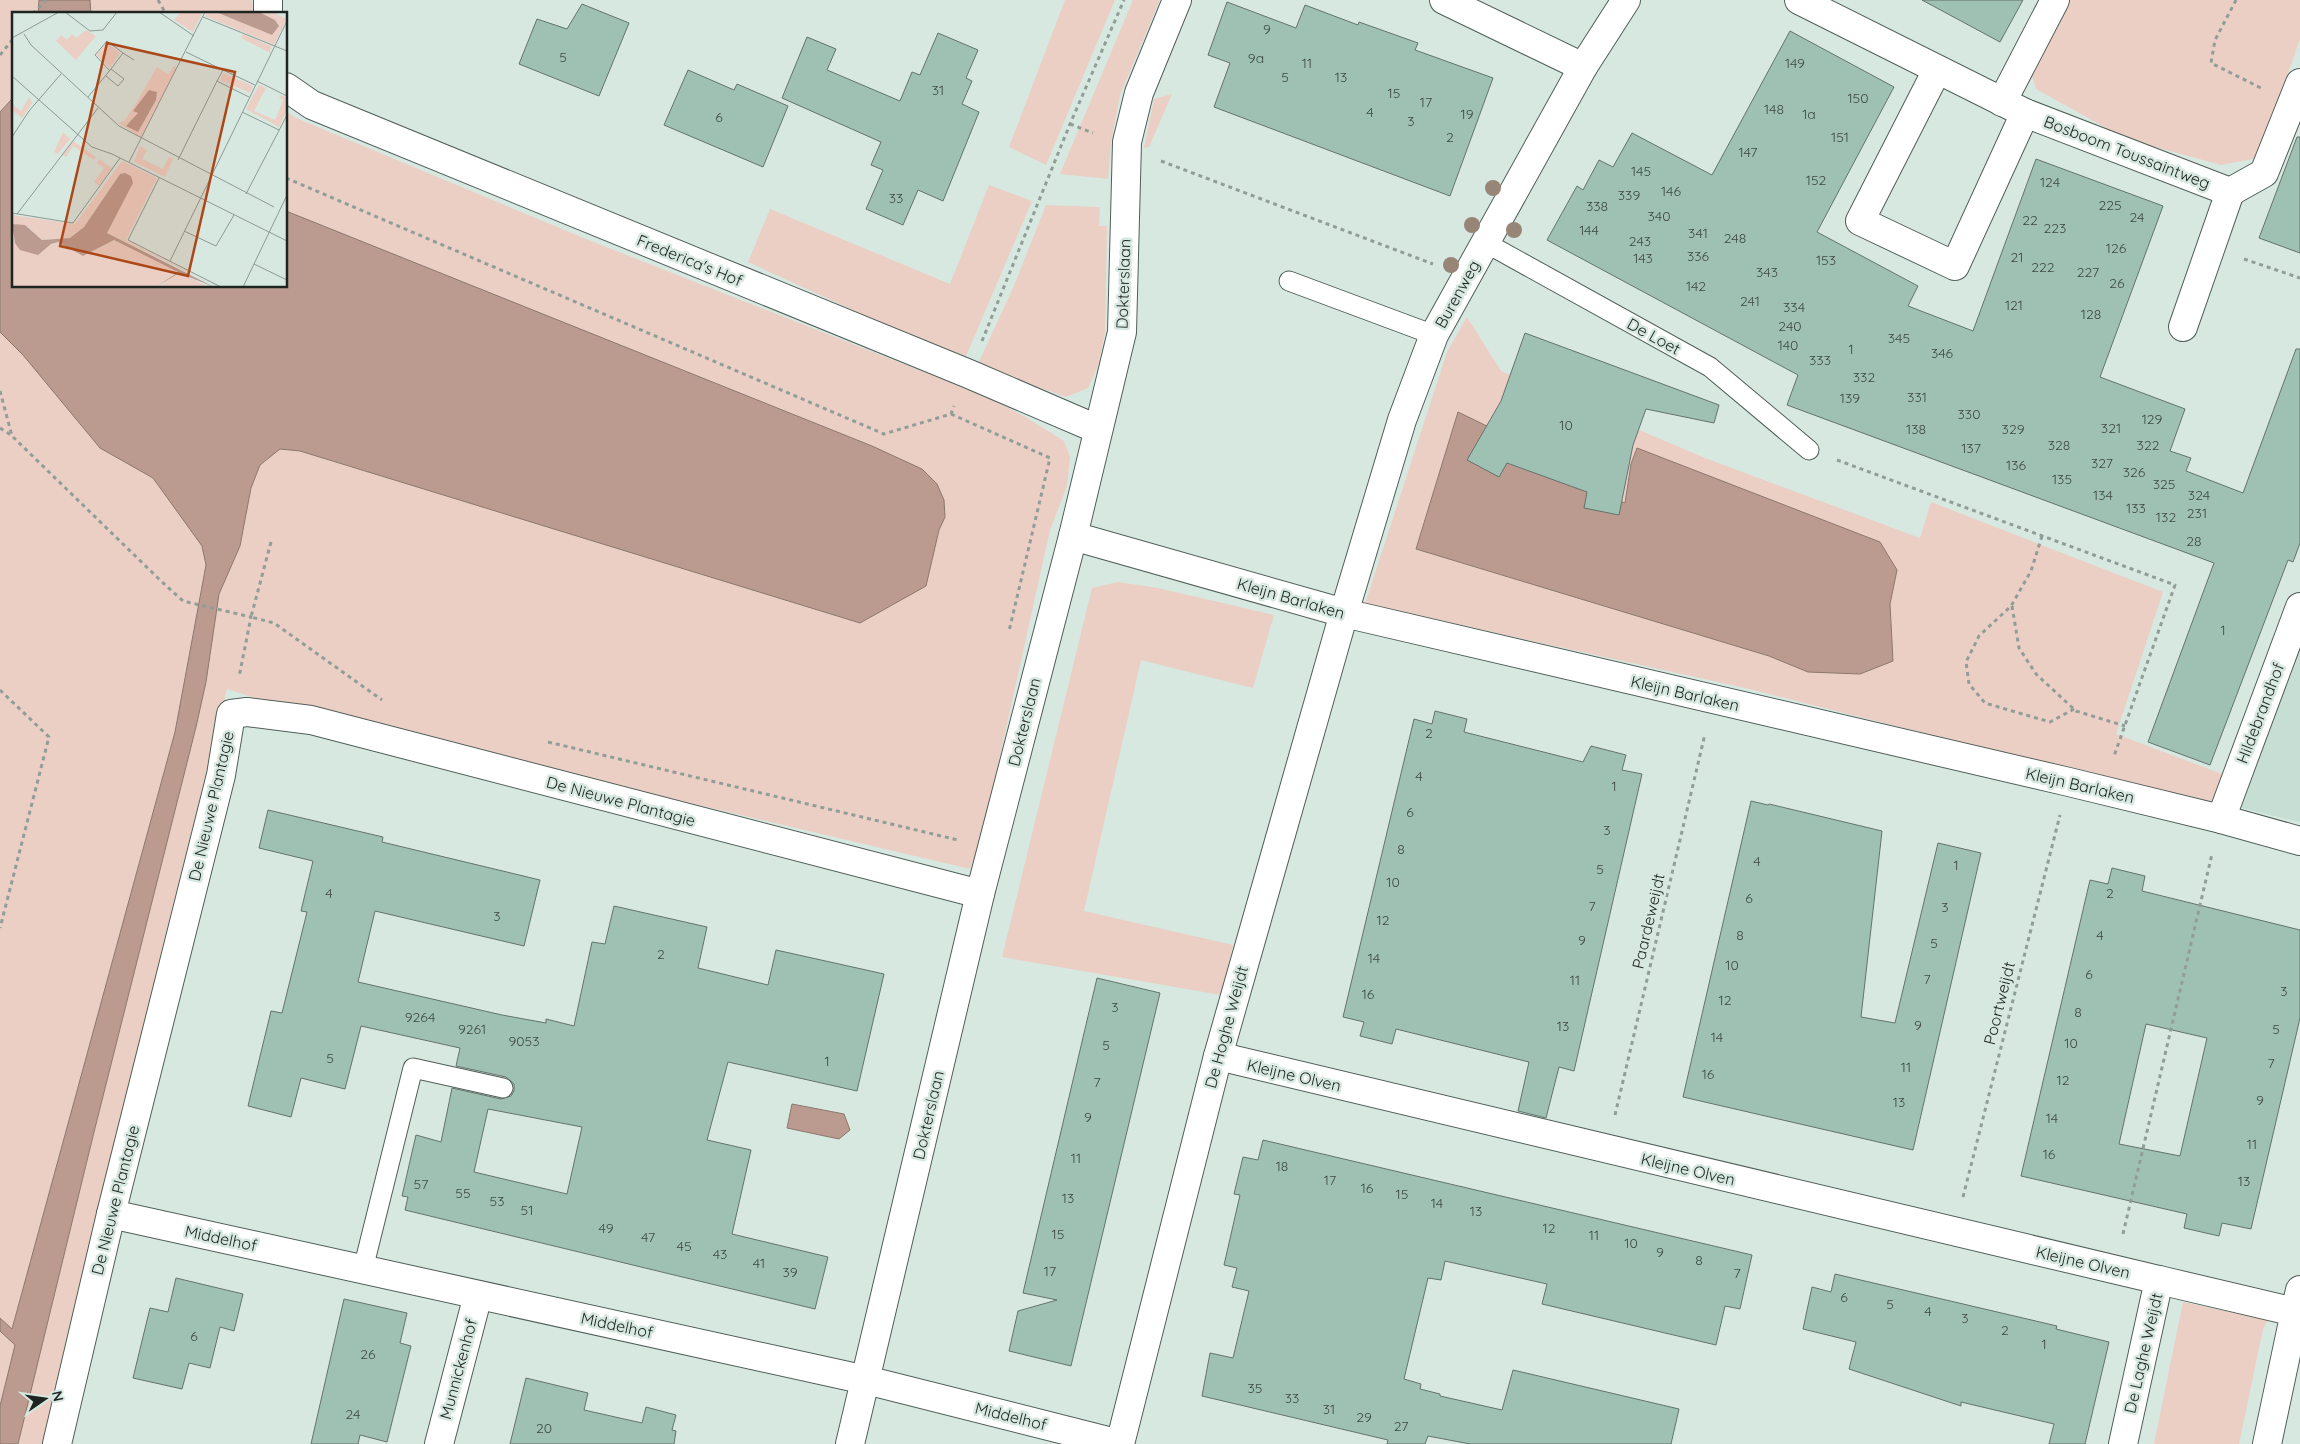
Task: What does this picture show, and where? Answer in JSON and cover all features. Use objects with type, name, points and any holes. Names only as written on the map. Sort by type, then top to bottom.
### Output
[{"type":"street","name":"Dokterslaan","points":[[850,1444],[980,894],[1122,332],[1127,148],[1139,93],[1177,0]]},
{"type":"street","points":[[1444,0],[1583,67]]},
{"type":"street","name":"Burenweg","points":[[1344,613],[1402,420],[1434,335],[1583,67],[1626,0]]},
{"type":"street","name":"Bosboom Toussaintweg","points":[[1799,0],[2013,108],[2230,192]]},
{"type":"street","name":"Bosboom Toussaintweg","points":[[1938,70],[1860,221],[1955,266],[2055,0]]},
{"type":"street","name":"Frederica's Hof","points":[[288,88],[312,105],[1097,429]]},
{"type":"street","name":"Bosboom Toussaintweg","points":[[2184,326],[2230,192],[2264,173],[2296,94]]},
{"type":"street","name":"Kleijn Barlaken","points":[[1072,536],[1344,613],[2069,782],[2221,819],[2300,841]]},
{"type":"street","name":"Hildebrandhof","points":[[2221,819],[2300,607]]},
{"type":"street","name":"De Hoghe Weijdt","points":[[1120,1444],[1218,1056],[1344,613]]},
{"type":"street","name":"De Nieuwe Plantagie","points":[[57,1444],[111,1214],[221,775],[231,714],[247,712],[311,720],[980,894]]},
{"type":"street","name":"Kleijne Olven","points":[[1218,1056],[2159,1280]]},
{"type":"street","name":"Middelhof","points":[[111,1214],[866,1380],[1120,1444]]},
{"type":"street","name":"De Laghe Weijdt","points":[[2122,1444],[2159,1280],[2297,1301],[2267,1444]]},
{"type":"street","name":"Munnickenhof","points":[[439,1444],[478,1295]]},
{"type":"lane","name":"De Loet","points":[[1486,243],[1710,367],[1809,450]]},
{"type":"lane","points":[[1289,281],[1434,335]]},
{"type":"lane","points":[[363,1269],[413,1068],[503,1088]]},
{"type":"path","points":[[34,12],[46,0]]},
{"type":"path","points":[[158,0],[165,12]]},
{"type":"path","points":[[2236,0],[2215,40],[2211,63],[2296,94]]},
{"type":"path","points":[[0,55],[12,40]]},
{"type":"path","points":[[1070,124],[1127,148],[1466,277]]},
{"type":"path","points":[[2211,247],[2300,278]]},
{"type":"path","points":[[0,391],[12,436]]},
{"type":"path","points":[[951,414],[1050,458],[1007,641]]},
{"type":"path","points":[[0,428],[12,436],[184,601],[274,623],[389,705]]},
{"type":"path","points":[[1809,450],[2175,585],[2102,790]]},
{"type":"path","points":[[2042,536],[2031,571],[2011,606],[1979,636],[1966,662],[1969,684],[1985,703],[2050,722],[2074,709]]},
{"type":"path","points":[[231,714],[251,617],[271,542]]},
{"type":"path","points":[[2011,606],[2019,648],[2036,674],[2074,709],[2125,726]]},
{"type":"path","points":[[0,690],[49,737],[0,928]]},
{"type":"path","name":"Paardeweijdt","points":[[1606,1149],[1714,700]]},
{"type":"path","points":[[544,742],[962,841]]},
{"type":"path","name":"Poortweijdt","points":[[1954,1231],[2069,782]]},
{"type":"path","points":[[2114,1269],[2221,819]]},
{"type":"shaded area","points":[[0,0],[39,0],[38,12],[12,12],[12,98],[0,112]]},
{"type":"shaded area","points":[[39,0],[90,0],[91,12],[38,12]]},
{"type":"shaded area","points":[[90,0],[252,0],[253,12],[91,12]]},
{"type":"shaded area","points":[[1065,0],[1115,0],[1046,165],[1009,147]]},
{"type":"shaded area","points":[[1133,0],[1160,0],[1120,95],[1111,143],[1108,179],[1060,174]]},
{"type":"shaded area","points":[[2066,0],[2300,0],[2300,39],[2258,158],[2221,165],[2126,139],[2036,89],[2029,66]]},
{"type":"shaded area","points":[[1172,94],[1149,147],[1144,148],[1154,99]]},
{"type":"shaded area","points":[[12,98],[12,288],[288,288],[288,212],[872,446],[922,469],[937,484],[944,500],[945,517],[939,530],[926,586],[860,623],[300,451],[280,449],[260,465],[251,488],[240,546],[219,594],[206,682],[196,727],[18,1444],[0,1444],[0,1406],[15,1345],[0,1331],[0,1318],[12,1329],[175,732],[206,565],[202,546],[153,478],[100,448],[23,355],[0,332],[0,112]]},
{"type":"shaded area","points":[[288,112],[296,118],[591,241],[987,397],[1024,416],[1064,441],[1070,457],[1067,486],[1050,530],[982,837],[970,869],[283,707],[227,689],[164,941],[45,1444],[18,1444],[196,727],[206,682],[219,594],[240,546],[251,488],[260,465],[280,448],[300,451],[859,623],[939,530],[944,512],[943,498],[937,485],[928,475],[901,459],[288,212]]},
{"type":"shaded area","points":[[989,185],[1032,201],[964,361],[748,262],[770,209],[950,284]]},
{"type":"shaded area","points":[[1046,205],[1100,207],[1099,226],[1107,226],[1105,333],[1098,366],[1088,388],[1066,397],[977,366],[1013,288]]},
{"type":"shaded area","points":[[1467,317],[1501,371],[1705,458],[1920,538],[1931,502],[2163,592],[2116,734],[2222,774],[2211,806],[1745,688],[1365,604],[1447,352]],"holes":[[[1458,412],[1484,450],[1625,503],[1631,464],[1897,570],[1890,604],[1893,661],[1808,672],[1769,656],[1417,549]]]},
{"type":"shaded area","points":[[0,332],[23,355],[100,448],[153,478],[202,546],[206,565],[175,732],[12,1329],[0,1318]]},
{"type":"shaded area","points":[[1458,412],[1493,429],[1485,450],[1625,503],[1631,464],[1637,448],[1880,542],[1897,570],[1890,604],[1893,661],[1860,674],[1808,672],[1769,656],[1416,549]]},
{"type":"shaded area","points":[[1118,582],[1158,588],[1274,615],[1253,688],[1141,660],[1084,911],[1233,945],[1221,995],[1002,957],[1092,588]]},
{"type":"shaded area","points":[[2300,635],[2300,822],[2237,807]]},
{"type":"shaded area","points":[[792,1104],[844,1114],[850,1130],[839,1139],[787,1128]]},
{"type":"shaded area","points":[[2183,1302],[2268,1320],[2263,1329],[2239,1444],[2154,1444]]},
{"type":"shaded area","points":[[0,1331],[15,1345],[0,1406]]},
{"type":"building","points":[[1922,0],[2023,0],[2000,42]]},
{"type":"building","points":[[1227,2],[1296,28],[1305,5],[1358,25],[1359,22],[1418,43],[1415,50],[1493,78],[1450,196],[1214,107],[1230,63],[1208,55]]},
{"type":"building","points":[[582,4],[629,23],[599,96],[519,64],[537,19],[567,29]]},
{"type":"building","points":[[1790,31],[1894,87],[1817,232],[1918,286],[1908,306],[1973,331],[2036,159],[2163,206],[2100,377],[2185,409],[2170,451],[2191,458],[2186,471],[2243,493],[2296,349],[2300,349],[2300,543],[2293,562],[2288,560],[2210,765],[2148,742],[2214,563],[1787,405],[1798,375],[1547,240],[1577,186],[1583,190],[1599,160],[1613,167],[1632,133],[1712,175]]},
{"type":"building","points":[[938,33],[978,50],[966,78],[972,81],[962,104],[979,112],[943,201],[918,190],[903,225],[866,209],[883,170],[871,165],[881,142],[782,98],[807,37],[836,49],[827,70],[900,101],[912,72],[920,75]]},
{"type":"building","points":[[688,70],[734,90],[737,84],[788,106],[763,167],[664,125]]},
{"type":"building","points":[[2297,137],[2300,137],[2300,253],[2259,238]]},
{"type":"building","points":[[1525,333],[1719,405],[1714,423],[1646,409],[1633,445],[1619,515],[1584,508],[1587,492],[1507,463],[1499,477],[1467,460],[1501,401]]},
{"type":"building","points":[[1435,711],[1467,719],[1464,732],[1583,762],[1591,746],[1626,755],[1622,770],[1642,774],[1574,1071],[1559,1067],[1546,1118],[1518,1111],[1529,1062],[1396,1029],[1392,1044],[1360,1036],[1364,1022],[1343,1017],[1414,719],[1432,724]]},
{"type":"building","points":[[1751,801],[1882,831],[1861,1017],[1895,1023],[1938,843],[1981,853],[1913,1150],[1683,1097]]},
{"type":"building","points":[[268,810],[383,837],[382,842],[540,880],[524,946],[375,911],[358,982],[502,1015],[546,1023],[546,1019],[574,1026],[592,942],[605,944],[614,906],[707,927],[698,968],[768,985],[776,950],[884,974],[857,1091],[728,1062],[707,1140],[751,1150],[732,1234],[828,1257],[815,1309],[405,1210],[408,1197],[402,1196],[416,1135],[441,1142],[452,1088],[501,1099],[511,1096],[514,1091],[514,1084],[506,1077],[456,1066],[460,1048],[361,1026],[345,1089],[301,1078],[291,1117],[248,1106],[271,1011],[282,1013],[307,912],[301,911],[313,861],[259,848]],"holes":[[[488,1109],[582,1127],[567,1194],[474,1172]]]},
{"type":"building","points":[[2112,868],[2145,876],[2142,891],[2300,930],[2300,1018],[2251,1229],[2222,1223],[2219,1236],[2184,1228],[2187,1214],[2021,1176],[2090,880],[2108,884]],"holes":[[[2146,1024],[2207,1038],[2180,1156],[2119,1144]]]},
{"type":"building","points":[[1097,978],[1160,993],[1071,1366],[1009,1351],[1018,1311],[1057,1300],[1023,1293]]},
{"type":"building","points":[[1263,1140],[1752,1255],[1740,1309],[1725,1306],[1716,1345],[1542,1304],[1547,1284],[1445,1261],[1441,1280],[1428,1278],[1404,1379],[1421,1384],[1420,1389],[1440,1394],[1440,1396],[1502,1410],[1513,1370],[1679,1409],[1671,1444],[1470,1444],[1428,1436],[1425,1444],[1387,1444],[1388,1440],[1202,1396],[1210,1353],[1233,1358],[1249,1291],[1232,1287],[1237,1268],[1224,1265],[1240,1195],[1234,1194],[1243,1157],[1258,1160]]},
{"type":"building","points":[[1835,1274],[2057,1326],[2056,1329],[2109,1342],[2085,1444],[2049,1444],[2054,1424],[1961,1402],[1961,1406],[1849,1369],[1856,1342],[1803,1329],[1812,1287],[1831,1292]]},
{"type":"building","points":[[176,1278],[243,1294],[234,1331],[220,1327],[210,1368],[189,1363],[182,1389],[133,1378],[150,1308],[168,1312]]},
{"type":"building","points":[[344,1299],[407,1313],[400,1343],[411,1346],[387,1442],[360,1435],[358,1444],[311,1444]]},
{"type":"building","points":[[526,1378],[588,1393],[584,1410],[642,1423],[646,1407],[676,1415],[672,1430],[676,1431],[674,1444],[510,1444]]}]
